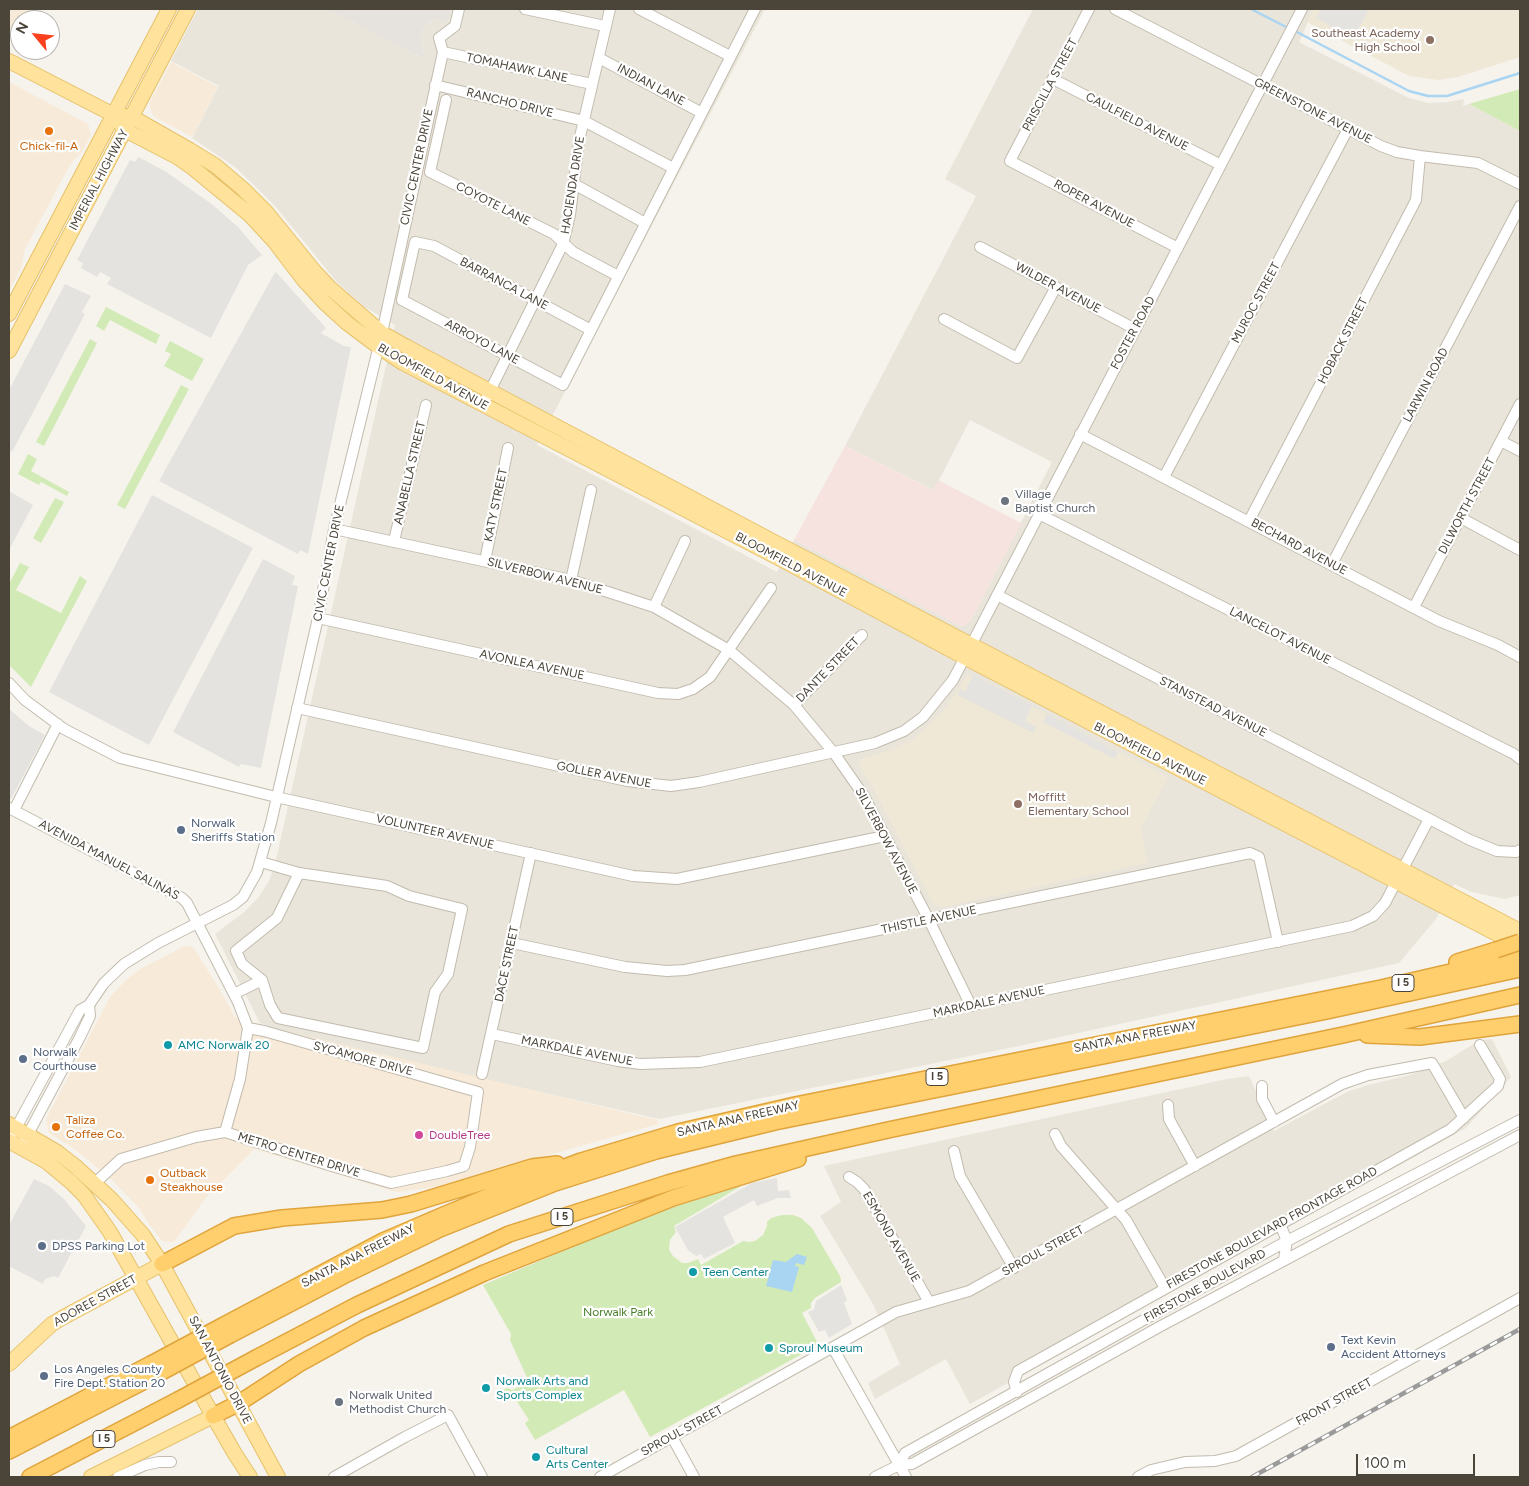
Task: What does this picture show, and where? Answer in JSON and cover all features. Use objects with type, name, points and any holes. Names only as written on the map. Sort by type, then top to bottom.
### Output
[{"type":"highway","points":[[1381,988],[1496,950],[1517,934]]},
{"type":"highway","points":[[227,1330],[440,1229],[555,1183],[656,1151],[775,1122],[1327,1011],[1517,961]]},
{"type":"highway","name":"SANTA ANA FREEWAY","points":[[9,1438],[154,1369],[383,1242],[501,1190],[581,1161],[678,1132],[794,1106],[1517,961]]},
{"type":"highway","name":"I 5","points":[[30,1477],[357,1305],[509,1234],[668,1183],[736,1164],[888,1130],[1343,1035],[1520,995]]},
{"type":"highway","points":[[1343,1035],[1420,1037],[1520,1024]]},
{"type":"highway","points":[[212,1416],[238,1403],[299,1364],[364,1328],[517,1258],[673,1198],[888,1130]]},
{"type":"highway","points":[[162,1264],[234,1226],[282,1218],[382,1210],[410,1204],[532,1167],[581,1161]]},
{"type":"highway","points":[[9,1452],[154,1369]]},
{"type":"main road","name":"IMPERIAL HIGHWAY","points":[[9,314],[169,9]]},
{"type":"main road","name":"IMPERIAL HIGHWAY","points":[[9,351],[188,9]]},
{"type":"main road","name":"BLOOMFIELD AVENUE","points":[[9,61],[114,115],[132,117],[216,166],[263,208],[314,292],[347,323],[378,347],[403,363],[545,438],[791,558]]},
{"type":"main road","name":"BLOOMFIELD AVENUE","points":[[114,115],[125,130],[177,157],[193,168],[285,244],[330,288],[382,332],[438,364],[553,424],[791,558],[886,608],[964,657],[1048,693],[1400,877],[1517,934]]},
{"type":"main road","points":[[193,168],[212,173],[253,208],[263,208]]},
{"type":"main road","points":[[56,261],[50,256],[71,210],[79,181]]},
{"type":"main road","points":[[545,438],[553,424]]},
{"type":"main road","name":"BLOOMFIELD AVENUE","points":[[886,608],[971,644],[1048,693]]},
{"type":"main road","points":[[15,1136],[84,1196],[110,1232],[212,1416],[250,1477]]},
{"type":"main road","name":"SAN ANTONIO DRIVE","points":[[15,1136],[56,1152],[95,1183],[143,1235],[162,1264],[278,1477]]},
{"type":"main road","name":"ADOREE STREET","points":[[9,1364],[52,1324],[162,1264]]},
{"type":"main road","points":[[91,1477],[212,1416]]},
{"type":"street","name":"CIVIC CENTER DRIVE","points":[[15,1136],[80,1037],[90,1016],[89,1005],[104,983],[124,964],[158,943],[198,924],[243,897],[261,862],[318,618],[334,530],[382,332],[443,52],[439,38],[455,26],[459,9]]},
{"type":"street","points":[[525,9],[605,26]]},
{"type":"street","name":"HACIENDA DRIVE","points":[[483,405],[563,244],[570,215],[579,140],[610,9]]},
{"type":"street","points":[[639,9],[730,56]]},
{"type":"street","points":[[591,330],[755,9]]},
{"type":"street","name":"PRISCILLA STREET","points":[[1010,161],[1089,9]]},
{"type":"street","name":"GREENSTONE AVENUE","points":[[1116,9],[1381,146],[1397,152],[1478,163],[1520,184]]},
{"type":"street","name":"FOSTER ROAD","points":[[964,657],[1302,9]]},
{"type":"street","name":"TOMAHAWK LANE","points":[[443,52],[592,84]]},
{"type":"street","name":"INDIAN LANE","points":[[599,58],[702,113]]},
{"type":"street","name":"CAULFIELD AVENUE","points":[[1053,79],[1221,165]]},
{"type":"street","name":"RANCHO DRIVE","points":[[435,85],[584,121],[673,168]]},
{"type":"street","name":"COYOTE LANE","points":[[446,100],[430,172],[554,234],[573,252],[618,276]]},
{"type":"street","name":"MUROC STREET","points":[[1164,477],[1348,129]]},
{"type":"street","name":"HOBACK STREET","points":[[1249,521],[1416,200],[1420,156]]},
{"type":"street","name":"ROPER AVENUE","points":[[1010,161],[1178,248]]},
{"type":"street","points":[[574,184],[645,223]]},
{"type":"street","name":"LARWIN ROAD","points":[[1332,564],[1520,206]]},
{"type":"street","name":"ARROYO LANE","points":[[415,242],[402,300],[562,385],[591,330]]},
{"type":"street","name":"BARRANCA LANE","points":[[415,242],[434,246],[591,330]]},
{"type":"street","name":"WILDER AVENUE","points":[[980,247],[1136,329]]},
{"type":"street","points":[[944,319],[1017,358],[1056,286]]},
{"type":"street","name":"DILWORTH STREET","points":[[1414,607],[1520,404]]},
{"type":"street","name":"ANABELLA STREET","points":[[394,541],[426,405]]},
{"type":"street","name":"BECHARD AVENUE","points":[[1080,434],[1440,621],[1498,645],[1520,657]]},
{"type":"street","points":[[1501,440],[1520,451]]},
{"type":"street","name":"KATY STREET","points":[[485,561],[508,448]]},
{"type":"street","points":[[571,580],[591,490]]},
{"type":"street","name":"LANCELOT AVENUE","points":[[1039,514],[1505,749],[1520,759]]},
{"type":"street","points":[[1461,518],[1520,550]]},
{"type":"street","name":"SILVERBOW AVENUE","points":[[334,530],[394,541],[571,580],[654,606],[729,650],[794,705],[834,753],[864,796],[929,920],[971,1006]]},
{"type":"street","points":[[654,606],[685,541]]},
{"type":"street","name":"AVONLEA AVENUE","points":[[318,618],[658,693],[678,694],[693,689],[710,677],[771,588]]},
{"type":"street","name":"STANSTEAD AVENUE","points":[[996,595],[1429,819],[1496,851],[1516,852],[1520,850]]},
{"type":"street","name":"DANTE STREET","points":[[794,705],[862,635]]},
{"type":"street","name":"GOLLER AVENUE","points":[[297,708],[627,781],[671,786],[700,782],[875,744],[904,731],[923,717],[953,680],[964,657]]},
{"type":"street","name":"VOLUNTEER AVENUE","points":[[9,683],[25,700],[58,724],[120,758],[276,797],[633,876],[677,879],[885,836]]},
{"type":"street","points":[[11,809],[58,724]]},
{"type":"street","name":"AVENIDA MANUEL SALINAS","points":[[11,809],[182,898],[198,924],[234,994],[248,1028]]},
{"type":"street","name":"MARKDALE AVENUE","points":[[492,1034],[618,1061],[642,1064],[700,1062],[1352,926],[1373,916],[1386,903],[1429,819]]},
{"type":"street","name":"THISTLE AVENUE","points":[[512,943],[626,967],[667,971],[685,970],[1250,852],[1259,858],[1278,942]]},
{"type":"street","name":"DACE STREET","points":[[482,1074],[531,854]]},
{"type":"street","points":[[261,862],[300,873],[387,886],[409,896],[462,909],[448,974],[436,992],[423,1048],[278,1018],[270,1005],[262,980],[242,964],[236,951],[278,918],[300,873]]},
{"type":"street","points":[[234,994],[262,980]]},
{"type":"street","points":[[225,1132],[240,1079],[248,1028]]},
{"type":"street","name":"SYCAMORE DRIVE","points":[[248,1028],[478,1092],[470,1146]]},
{"type":"street","name":"FIRESTONE BOULEVARD FRONTAGE ROAD","points":[[1017,1392],[1014,1382],[1018,1371],[1451,1129],[1498,1086],[1500,1079],[1480,1046]]},
{"type":"street","name":"SPROUL STREET","points":[[600,1477],[896,1312],[970,1291],[1014,1268],[1342,1084],[1368,1075],[1432,1063],[1464,1118]]},
{"type":"street","points":[[1262,1086],[1262,1099],[1274,1122]]},
{"type":"street","points":[[1168,1105],[1169,1118],[1195,1166]]},
{"type":"street","name":"FIRESTONE BOULEVARD","points":[[899,1465],[905,1453],[1287,1241],[1520,1120]]},
{"type":"street","name":"METRO CENTER DRIVE","points":[[95,1183],[121,1160],[196,1137],[225,1132],[391,1183],[464,1166],[470,1146]]},
{"type":"street","points":[[1055,1134],[1062,1146],[1126,1220],[1166,1288]]},
{"type":"street","name":"FIRESTONE BOULEVARD","points":[[875,1477],[899,1465],[912,1464],[1284,1259],[1520,1135]]},
{"type":"street","points":[[954,1151],[960,1176],[1014,1268]]},
{"type":"street","name":"ESMOND AVENUE","points":[[849,1177],[864,1189],[929,1302]]},
{"type":"street","points":[[1280,1224],[1287,1241],[1284,1259]]},
{"type":"street","name":"FRONT STREET","points":[[1138,1477],[1151,1470],[1185,1462],[1215,1461],[1236,1456],[1520,1298]]},
{"type":"street","points":[[833,1348],[906,1477]]},
{"type":"street","points":[[334,1477],[448,1415],[482,1477]]},
{"type":"street","points":[[672,1437],[694,1477]]},
{"type":"street","points":[[118,1477],[145,1465],[171,1462]]},
{"type":"shaded area","points":[[9,9],[38,9],[10,10],[9,39]]},
{"type":"shaded area","points":[[198,9],[327,9],[425,59],[420,36],[421,32],[425,25],[431,21],[438,19],[448,22],[451,9],[765,9],[537,445],[777,572],[794,540],[961,626],[966,625],[971,620],[1052,462],[970,420],[934,490],[845,446],[976,196],[945,179],[1033,9],[1314,9],[1299,42],[1409,98],[1428,103],[1464,99],[1463,106],[1469,104],[1520,131],[1520,895],[1505,899],[1472,892],[1454,884],[1436,919],[1399,963],[1019,1046],[659,1119],[304,1038],[260,1023],[215,934],[243,913],[258,898],[269,881],[276,860],[395,325],[363,306],[336,281],[276,207],[235,167],[192,138],[219,86],[171,61]]},
{"type":"shaded area","points":[[327,9],[451,9],[448,22],[438,19],[431,21],[425,25],[421,32],[420,36],[425,59]]},
{"type":"shaded area","name":"Southeast Academy High School","points":[[1314,9],[1520,9],[1520,57],[1458,77],[1438,80],[1409,76],[1307,22]]},
{"type":"shaded area","points":[[1321,9],[1369,9],[1356,33],[1347,29],[1344,33],[1316,18]]},
{"type":"shaded area","points":[[171,62],[218,87],[192,137],[153,116],[149,104]]},
{"type":"shaded area","points":[[9,82],[88,124],[91,135],[82,152],[71,163],[25,249],[22,266],[9,291]]},
{"type":"shaded area","points":[[138,157],[165,171],[213,205],[238,227],[262,255],[248,265],[211,338],[107,284],[111,278],[100,272],[97,277],[81,268],[83,263],[77,260],[130,160],[135,162]]},
{"type":"shaded area","points":[[276,272],[326,328],[321,333],[344,346],[351,347],[308,554],[300,550],[298,554],[159,481]]},
{"type":"shaded area","points":[[65,284],[91,296],[82,312],[85,314],[12,452],[9,450],[9,390]]},
{"type":"shaded area","points":[[845,446],[933,490],[938,480],[1021,523],[971,620],[966,625],[960,626],[794,540]]},
{"type":"shaded area","points":[[9,491],[33,505],[9,550]]},
{"type":"shaded area","points":[[152,495],[253,548],[149,745],[49,692]]},
{"type":"shaded area","points":[[263,559],[295,576],[292,585],[298,586],[261,768],[241,764],[239,767],[173,732]]},
{"type":"shaded area","name":"Moffitt Elementary School","points":[[968,674],[1168,777],[1141,829],[1147,863],[942,907],[932,902],[873,788],[858,764],[861,759],[886,752],[915,738],[945,709]]},
{"type":"shaded area","points":[[973,675],[1032,706],[1025,721],[1036,727],[1033,733],[957,695],[960,689],[965,691]]},
{"type":"shaded area","points":[[9,709],[29,726],[45,735],[11,799],[9,798]]},
{"type":"shaded area","points":[[1047,714],[1118,752],[1115,759],[1043,722]]},
{"type":"shaded area","points":[[185,946],[193,947],[235,1017],[261,1025],[657,1120],[658,1124],[436,1187],[396,1192],[254,1149],[205,1199],[174,1242],[162,1241],[139,1208],[111,1179],[72,1147],[49,1133],[46,1119],[110,997],[126,980],[142,968]]},
{"type":"shaded area","points":[[1492,1039],[1511,1077],[1466,1128],[970,1404],[946,1359],[875,1399],[868,1383],[900,1364],[873,1304],[820,1216],[841,1202],[824,1166],[1227,1079],[1249,1076],[1274,1131],[1347,1092],[1410,1075],[1446,1061],[1480,1040]]},
{"type":"shaded area","points":[[777,1178],[778,1191],[789,1190],[791,1198],[778,1198],[757,1206],[754,1200],[723,1217],[735,1243],[704,1259],[701,1254],[696,1256],[688,1250],[675,1227],[752,1183]]},
{"type":"shaded area","name":"DPSS Parking Lot","points":[[34,1179],[49,1186],[64,1199],[86,1226],[58,1278],[54,1276],[45,1279],[43,1284],[9,1266],[9,1225]]},
{"type":"shaded area","points":[[841,1285],[847,1300],[844,1303],[852,1324],[829,1338],[825,1330],[819,1332],[808,1312],[814,1309],[816,1301]]},
{"type":"green space","points":[[1520,89],[1520,131],[1469,104]]},
{"type":"green space","points":[[106,307],[160,335],[156,344],[110,320],[104,331],[96,326]]},
{"type":"green space","points":[[90,339],[97,343],[44,446],[36,442]]},
{"type":"green space","points":[[170,341],[204,359],[192,381],[164,366],[171,354],[165,351]]},
{"type":"green space","points":[[181,385],[189,389],[125,509],[117,505]]},
{"type":"green space","points":[[28,454],[37,459],[31,471],[69,492],[67,496],[41,482],[39,485],[18,474]]},
{"type":"green space","points":[[55,498],[64,502],[41,543],[33,538]]},
{"type":"green space","points":[[20,563],[29,567],[16,590],[61,613],[80,576],[87,581],[31,687],[9,665],[9,584]]},
{"type":"green space","name":"Norwalk Park","points":[[743,1185],[674,1226],[676,1232],[670,1240],[669,1250],[682,1263],[698,1259],[701,1265],[743,1241],[755,1241],[763,1235],[767,1222],[771,1218],[793,1215],[801,1218],[812,1228],[841,1280],[841,1282],[815,1298],[811,1303],[811,1308],[802,1313],[817,1342],[815,1347],[650,1437],[624,1390],[535,1440],[525,1423],[529,1420],[514,1397],[506,1400],[500,1391],[507,1388],[512,1390],[529,1382],[510,1340],[511,1334],[483,1285],[643,1217]]},
{"type":"water","points":[[797,1254],[807,1257],[804,1265],[796,1263],[795,1266],[799,1267],[792,1292],[766,1286],[773,1260],[786,1262]]},
{"type":"waterway","points":[[1251,9],[1290,29]]},
{"type":"waterway","points":[[1295,31],[1409,91],[1428,96],[1447,96],[1520,73]]},
{"type":"railway","points":[[1252,1477],[1520,1329]]},
{"type":"place","name":"Southeast Academy High School","points":[[1430,40]]},
{"type":"place","name":"Chick-fil-A","points":[[49,131]]},
{"type":"place","name":"Village Baptist Church","points":[[1005,501]]},
{"type":"place","name":"Moffitt Elementary School","points":[[1018,804]]},
{"type":"place","name":"Norwalk Sheriffs Station","points":[[181,830]]},
{"type":"place","name":"AMC Norwalk 20","points":[[168,1045]]},
{"type":"place","name":"Norwalk Courthouse","points":[[23,1059]]},
{"type":"place","name":"Taliza Coffee Co.","points":[[56,1127]]},
{"type":"place","name":"DoubleTree","points":[[419,1135]]},
{"type":"place","name":"Outback Steakhouse","points":[[150,1180]]},
{"type":"place","name":"DPSS Parking Lot","points":[[42,1246]]},
{"type":"place","name":"Teen Center","points":[[693,1272]]},
{"type":"place","name":"Text Kevin Accident Attorneys","points":[[1331,1347]]},
{"type":"place","name":"Sproul Museum","points":[[769,1348]]},
{"type":"place","name":"Los Angeles County Fire Dept. Station 20","points":[[44,1376]]},
{"type":"place","name":"Norwalk Arts and Sports Complex","points":[[486,1388]]},
{"type":"place","name":"Norwalk United Methodist Church","points":[[339,1402]]},
{"type":"place","name":"Cultural Arts Center","points":[[536,1457]]}]
